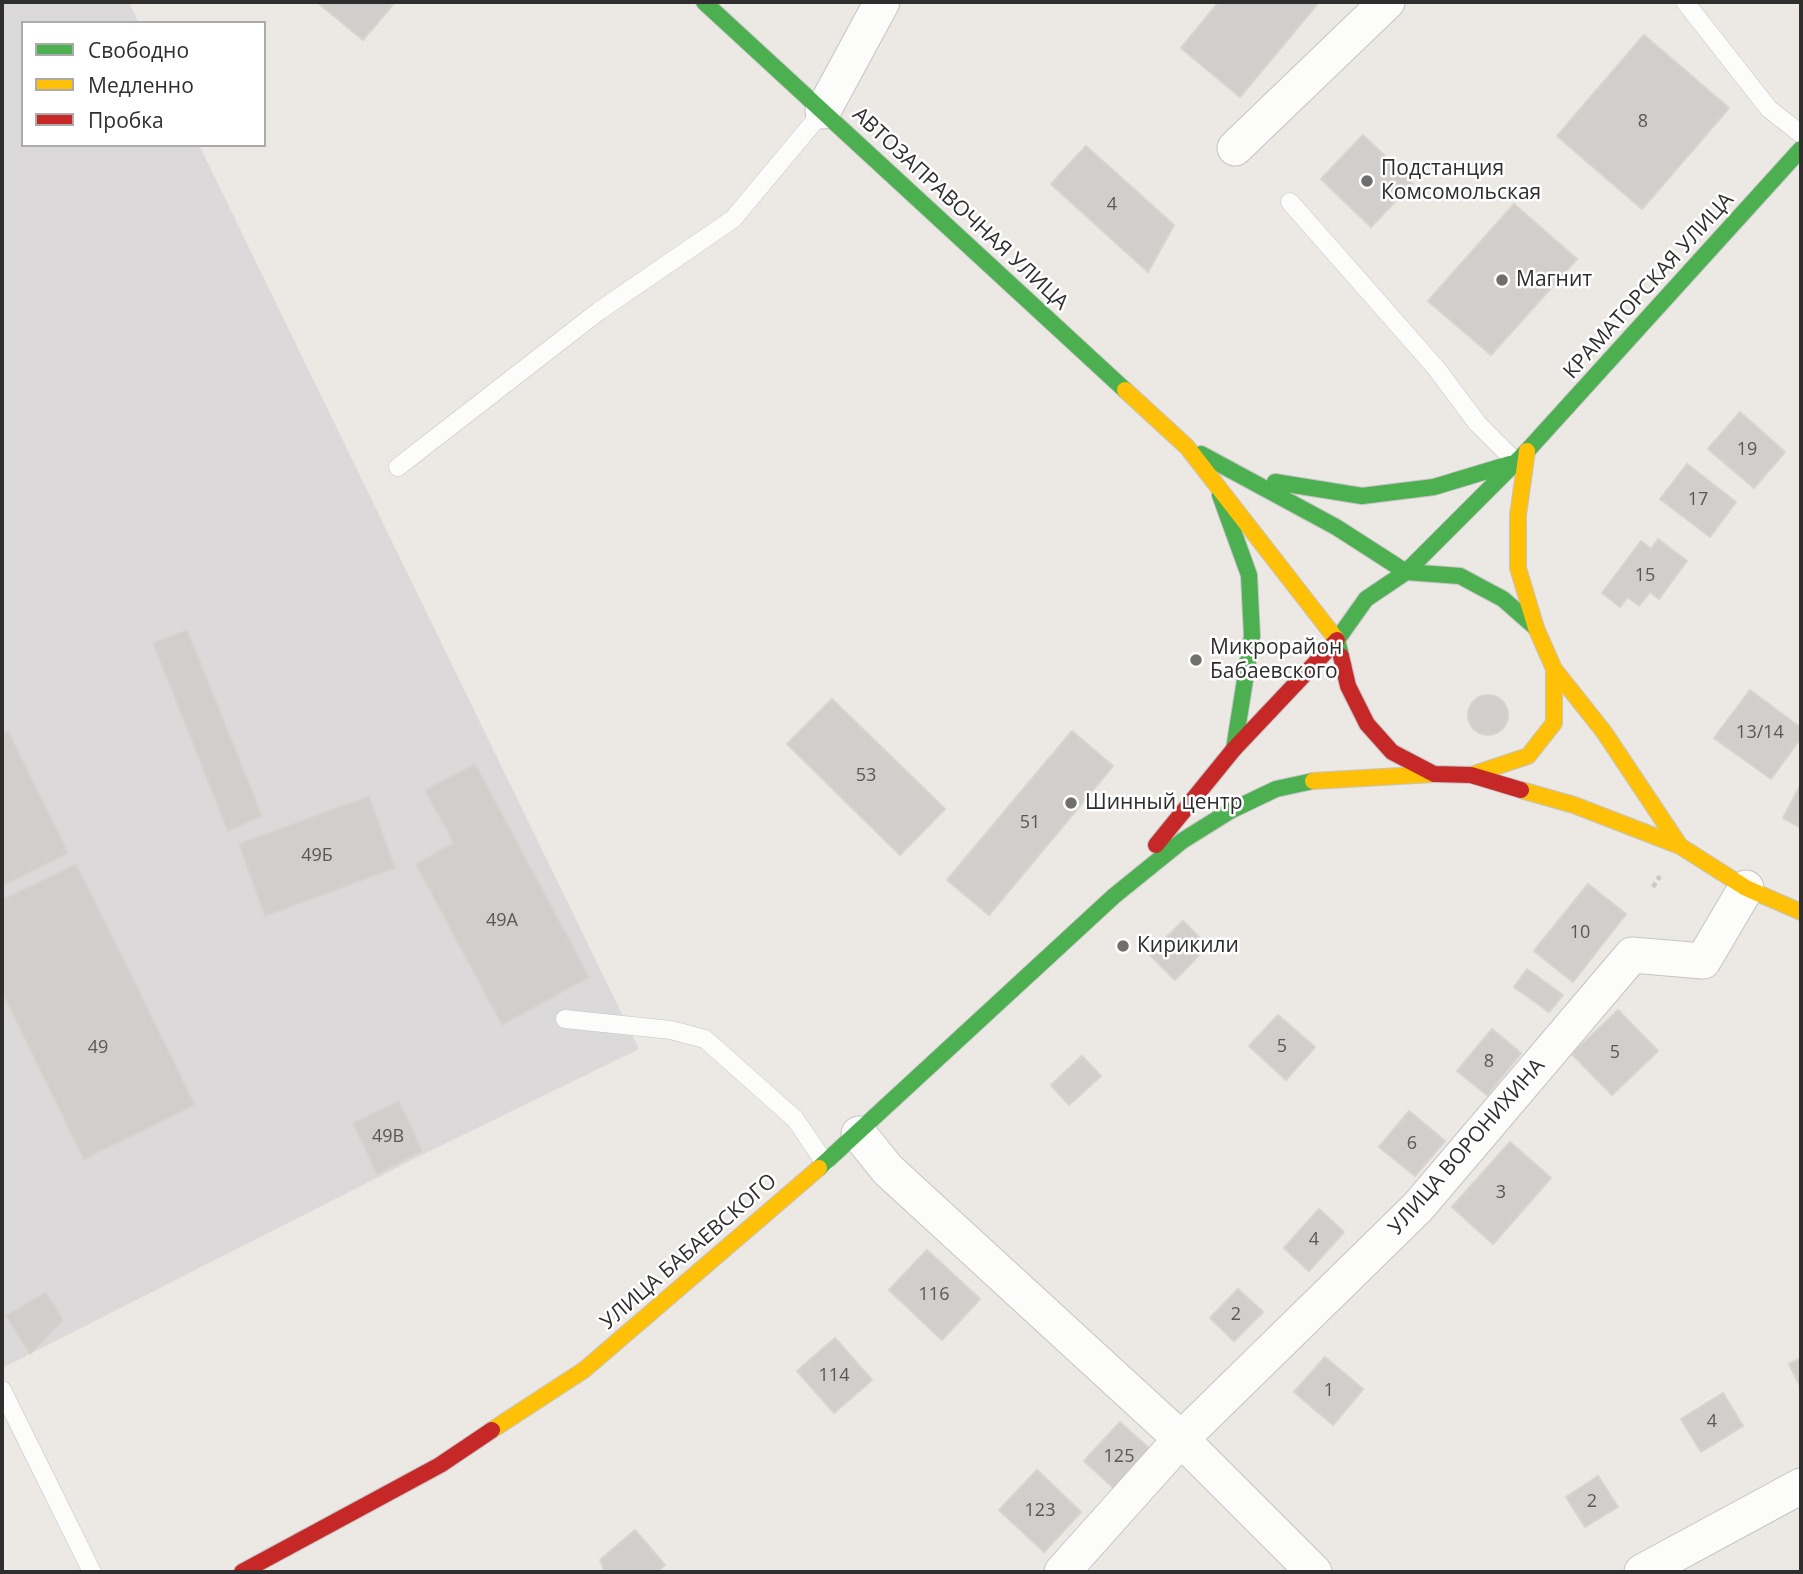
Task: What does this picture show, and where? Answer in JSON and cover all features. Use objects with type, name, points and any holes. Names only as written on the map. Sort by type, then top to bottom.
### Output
[{"type":"main road","name":"АВТОЗАПРАВОЧНАЯ УЛИЦА","points":[[704,2],[1187,447]]},
{"type":"main road","name":"КРАМАТОРСКАЯ УЛИЦА","points":[[1406,572],[1521,456],[1801,149]]},
{"type":"main road","points":[[1187,447],[1336,527],[1406,572],[1460,576],[1503,599],[1536,628]]},
{"type":"main road","points":[[1187,447],[1337,640],[1348,686],[1367,724],[1392,752],[1434,774]]},
{"type":"main road","points":[[1244,478],[1362,496],[1434,487],[1521,456],[1518,568],[1536,628],[1553,669],[1604,732],[1680,846]]},
{"type":"main road","points":[[1216,483],[1249,575],[1252,636],[1234,749]]},
{"type":"main road","points":[[1114,896],[1234,749],[1337,640],[1366,599],[1406,572]]},
{"type":"main road","points":[[1471,775],[1528,756],[1554,723],[1553,669]]},
{"type":"main road","points":[[1114,896],[1182,841],[1230,811],[1276,789],[1325,778],[1434,774],[1471,775],[1574,805],[1680,846],[1746,888],[1801,912]]},
{"type":"main road","name":"УЛИЦА БАБАЕВСКОГО","points":[[242,1572],[440,1465],[584,1370],[859,1134],[1114,896]]},
{"type":"street","points":[[823,111],[882,2]]},
{"type":"street","points":[[1235,148],[1387,2]]},
{"type":"street","name":"УЛИЦА ВОРОНИХИНА","points":[[1181,1439],[1418,1207],[1632,955],[1703,961],[1746,888]]},
{"type":"street","points":[[859,1134],[888,1170],[1181,1439],[1314,1572]]},
{"type":"street","points":[[1062,1572],[1181,1439]]},
{"type":"street","points":[[1642,1572],[1801,1486]]},
{"type":"lane","points":[[1685,2],[1769,109],[1801,134]]},
{"type":"lane","points":[[398,467],[599,312],[733,219],[823,111]]},
{"type":"lane","points":[[1290,202],[1436,368],[1477,423],[1521,456]]},
{"type":"lane","points":[[565,1019],[671,1030],[705,1039],[795,1119],[825,1163]]},
{"type":"lane","points":[[2,1390],[92,1572]]},
{"type":"shaded area","points":[[2,2],[129,2],[138,21],[21,21],[21,147],[200,147],[639,1049],[422,1155],[2,1368]]},
{"type":"building","points":[[317,2],[395,2],[363,40]]},
{"type":"building","points":[[1219,2],[1319,2],[1240,97],[1181,48]]},
{"type":"building","points":[[1644,35],[1729,108],[1642,209],[1557,136]]},
{"type":"building","name":"Подстанция Комсомольская","points":[[1363,135],[1413,183],[1371,227],[1321,179]]},
{"type":"building","points":[[1086,146],[1174,225],[1148,272],[1051,184]]},
{"type":"building","name":"Магнит","points":[[1514,204],[1577,259],[1491,355],[1428,301]]},
{"type":"building","points":[[1740,412],[1785,452],[1754,488],[1708,449]]},
{"type":"building","points":[[1687,464],[1736,502],[1710,537],[1660,499]]},
{"type":"building","points":[[1658,539],[1687,561],[1659,599],[1650,592],[1639,606],[1628,597],[1620,607],[1602,593],[1641,541],[1651,549]]},
{"type":"building","points":[[187,630],[262,816],[228,831],[153,643]]},
{"type":"building","points":[[1750,690],[1801,728],[1801,738],[1771,779],[1714,738]]},
{"type":"building","points":[[1488,695],[1502,701],[1508,715],[1502,729],[1488,735],[1474,729],[1468,715],[1474,701]]},
{"type":"building","points":[[832,699],[945,809],[900,855],[787,744]]},
{"type":"building","points":[[8,731],[68,853],[2,886],[2,734]]},
{"type":"building","points":[[1072,731],[1113,766],[989,915],[947,880]]},
{"type":"building","points":[[475,764],[589,977],[502,1025],[416,864],[454,843],[425,790]]},
{"type":"building","points":[[1801,784],[1801,828],[1783,818]]},
{"type":"building","points":[[369,796],[395,868],[265,916],[239,844]]},
{"type":"building","points":[[76,864],[195,1105],[84,1159],[2,992],[2,900]]},
{"type":"building","points":[[1588,884],[1626,914],[1573,982],[1534,951]]},
{"type":"building","points":[[1183,921],[1208,946],[1175,980],[1149,954]]},
{"type":"building","points":[[1527,969],[1563,995],[1549,1012],[1514,987]]},
{"type":"building","points":[[1618,1010],[1658,1051],[1612,1095],[1572,1054]]},
{"type":"building","points":[[1278,1015],[1315,1047],[1286,1080],[1249,1046]]},
{"type":"building","points":[[1492,1029],[1521,1053],[1487,1095],[1457,1071]]},
{"type":"building","points":[[1082,1056],[1101,1076],[1069,1105],[1051,1085]]},
{"type":"building","points":[[399,1101],[422,1151],[377,1174],[353,1123]]},
{"type":"building","points":[[1409,1111],[1445,1141],[1415,1176],[1379,1147]]},
{"type":"building","points":[[1510,1142],[1551,1178],[1493,1244],[1452,1207]]},
{"type":"building","points":[[1319,1209],[1344,1232],[1309,1271],[1284,1248]]},
{"type":"building","points":[[927,1250],[980,1299],[942,1340],[889,1290]]},
{"type":"building","points":[[1238,1289],[1263,1312],[1234,1341],[1210,1318]]},
{"type":"building","points":[[46,1292],[63,1320],[30,1354],[6,1316]]},
{"type":"building","points":[[835,1338],[872,1380],[834,1413],[797,1371]]},
{"type":"building","points":[[1325,1357],[1363,1389],[1333,1425],[1294,1392]]},
{"type":"building","points":[[1801,1358],[1801,1388],[1789,1364]]},
{"type":"building","points":[[1723,1393],[1743,1426],[1701,1452],[1681,1419]]},
{"type":"building","points":[[1120,1422],[1154,1453],[1118,1492],[1084,1461]]},
{"type":"building","points":[[1037,1470],[1081,1512],[1044,1552],[999,1510]]},
{"type":"building","points":[[1598,1476],[1618,1507],[1585,1527],[1566,1497]]},
{"type":"building","points":[[635,1530],[665,1565],[657,1572],[605,1572],[600,1560]]},
{"type":"traffic: fast","points":[[704,2],[1125,390]]},
{"type":"traffic: fast","points":[[1341,656],[1337,640],[1366,599],[1406,572],[1527,451],[1801,149]]},
{"type":"traffic: fast","points":[[1201,454],[1336,527],[1406,572],[1460,576],[1503,599],[1536,628]]},
{"type":"traffic: fast","points":[[1275,482],[1362,496],[1434,487],[1510,464]]},
{"type":"traffic: fast","points":[[1220,495],[1249,575],[1252,636],[1234,749]]},
{"type":"traffic: fast","points":[[819,1168],[1114,896],[1182,841],[1230,811],[1276,789],[1313,781]]},
{"type":"traffic: slow","points":[[1125,390],[1187,447],[1337,640]]},
{"type":"traffic: slow","points":[[1527,451],[1518,515],[1518,568],[1536,628],[1554,669],[1604,732],[1680,846]]},
{"type":"traffic: slow","points":[[1471,775],[1528,756],[1554,723],[1554,669]]},
{"type":"traffic: slow","points":[[1313,781],[1434,774]]},
{"type":"traffic: slow","points":[[1521,790],[1574,805],[1680,846],[1746,888],[1801,912]]},
{"type":"traffic: slow","points":[[492,1430],[584,1370],[819,1168]]},
{"type":"traffic: jam","points":[[1156,845],[1234,749],[1337,640]]},
{"type":"traffic: jam","points":[[1341,656],[1348,686],[1367,724],[1392,752],[1434,774],[1471,775],[1521,790]]},
{"type":"traffic: jam","points":[[242,1572],[440,1465],[492,1430]]},
{"type":"place","name":"Подстанция Комсомольская","points":[[1367,181]]},
{"type":"place","name":"Магнит","points":[[1502,280]]},
{"type":"place","name":"Микрорайон Бабаевского","points":[[1196,660]]},
{"type":"place","name":"Шинный центр","points":[[1071,803]]},
{"type":"place","name":"Кирикили","points":[[1123,946]]}]
